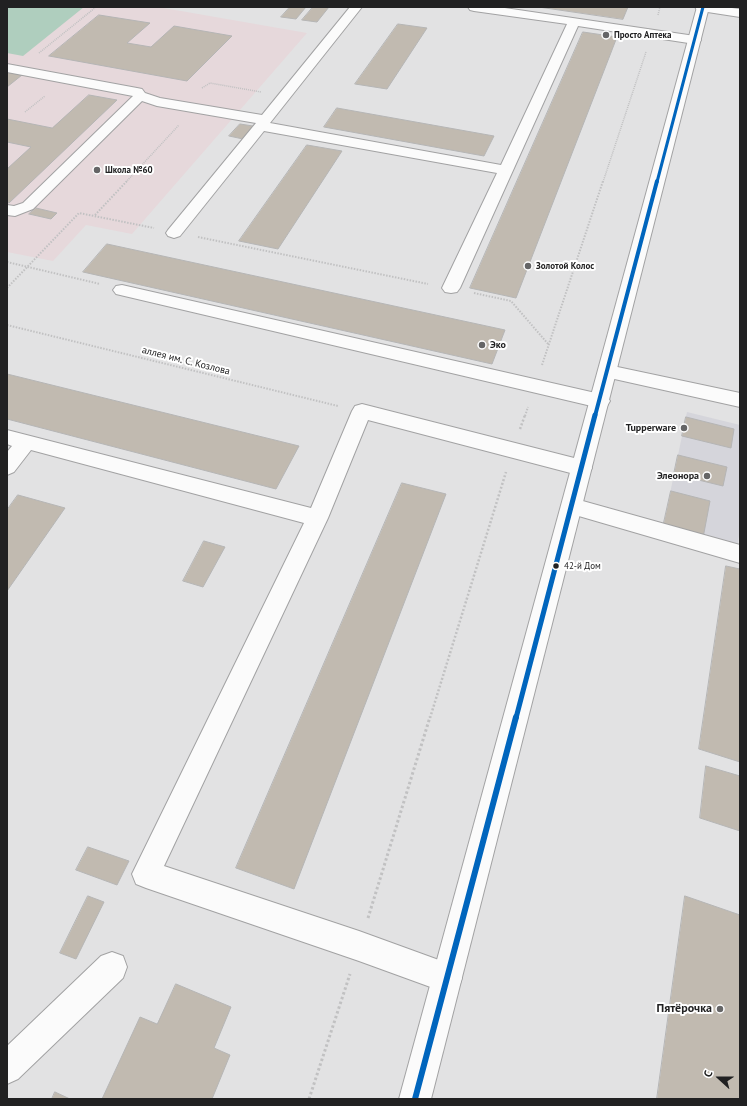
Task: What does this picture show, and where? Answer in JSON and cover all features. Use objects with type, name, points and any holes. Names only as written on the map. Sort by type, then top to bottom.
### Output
[{"type":"main road","points":[[174,233],[356,7]]},
{"type":"main road","points":[[474,7],[695,40]]},
{"type":"main road","points":[[416,1099],[695,40],[702,7],[740,13]]},
{"type":"main road","points":[[452,288],[574,22]]},
{"type":"main road","points":[[7,68],[137,92],[140,96],[157,102],[195,108],[263,123],[506,170]]},
{"type":"main road","points":[[7,210],[15,212],[28,206],[140,96]]},
{"type":"main road","points":[[122,290],[600,401]]},
{"type":"main road","points":[[608,371],[740,400]]},
{"type":"main road","points":[[447,978],[359,946],[146,874],[317,518],[362,411],[582,468]]},
{"type":"main road","points":[[7,468],[17,440],[317,518]]},
{"type":"main road","points":[[572,506],[740,554]]},
{"type":"main road","points":[[7,1068],[112,967]]},
{"type":"path","points":[[36,56],[96,7]]},
{"type":"path","points":[[309,1099],[359,946],[513,449],[549,345],[660,7]]},
{"type":"path","points":[[95,216],[195,108]]},
{"type":"path","points":[[7,288],[79,213],[511,301],[549,345]]},
{"type":"path","points":[[7,262],[122,290]]},
{"type":"path","name":"аллея им. С. Козлова","points":[[7,325],[362,411]]},
{"type":"shaded area","name":"Школа №60","points":[[7,7],[158,7],[307,33],[132,234],[86,225],[53,261],[7,252]]},
{"type":"shaded area","name":"Элеонора","points":[[687,412],[740,425],[740,529],[737,548],[663,527]]},
{"type":"green space","points":[[7,7],[84,7],[23,56],[7,53]]},
{"type":"building","points":[[290,7],[306,7],[296,19],[281,17]]},
{"type":"building","points":[[313,7],[329,7],[317,22],[302,20]]},
{"type":"building","points":[[539,7],[628,7],[623,19]]},
{"type":"building","points":[[99,15],[150,23],[127,43],[151,47],[174,26],[232,36],[187,81],[49,56]]},
{"type":"building","points":[[398,24],[427,28],[387,89],[355,84]]},
{"type":"building","points":[[583,32],[617,37],[516,298],[470,288]]},
{"type":"building","points":[[7,72],[22,75],[7,87]]},
{"type":"building","points":[[89,95],[117,100],[9,203],[7,202],[7,169],[31,147],[7,142],[7,119],[52,128]]},
{"type":"building","points":[[337,108],[494,136],[484,156],[324,127]]},
{"type":"building","points":[[240,124],[253,126],[243,139],[229,136]]},
{"type":"building","points":[[307,145],[342,151],[278,249],[239,241]]},
{"type":"building","points":[[36,208],[57,213],[51,219],[29,214]]},
{"type":"building","points":[[107,244],[505,330],[492,364],[83,272]]},
{"type":"building","points":[[7,374],[299,446],[276,489],[7,419]]},
{"type":"building","points":[[686,417],[734,429],[731,448],[682,436]]},
{"type":"building","points":[[678,455],[727,467],[723,486],[674,474]]},
{"type":"building","points":[[402,483],[446,494],[294,889],[236,868]]},
{"type":"building","points":[[671,491],[710,501],[703,538],[663,527]]},
{"type":"building","points":[[18,495],[65,508],[7,591],[7,510]]},
{"type":"building","points":[[204,541],[225,547],[203,587],[183,581]]},
{"type":"building","points":[[726,566],[740,569],[740,762],[699,749]]},
{"type":"building","points":[[706,766],[740,776],[740,831],[700,818]]},
{"type":"building","points":[[88,847],[129,861],[117,885],[76,870]]},
{"type":"building","points":[[88,896],[104,902],[76,959],[60,953]]},
{"type":"building","points":[[685,896],[740,915],[740,1099],[657,1099]]},
{"type":"building","points":[[176,984],[231,1007],[214,1048],[230,1055],[212,1099],[102,1099],[140,1017],[157,1024]]},
{"type":"building","points":[[55,1092],[70,1099],[52,1099]]},
{"type":"transit line","points":[[415,1099],[703,7]]},
{"type":"place","name":"Просто Аптека","points":[[606,35]]},
{"type":"place","name":"Школа №60","points":[[97,170]]},
{"type":"place","name":"Золотой Колос","points":[[528,266]]},
{"type":"place","name":"Эко","points":[[482,345]]},
{"type":"place","name":"Tupperware","points":[[684,428]]},
{"type":"place","name":"Элеонора","points":[[707,476]]},
{"type":"place","name":"42-й Дом","points":[[556,566]]},
{"type":"place","name":"Пятёрочка","points":[[720,1009]]}]
